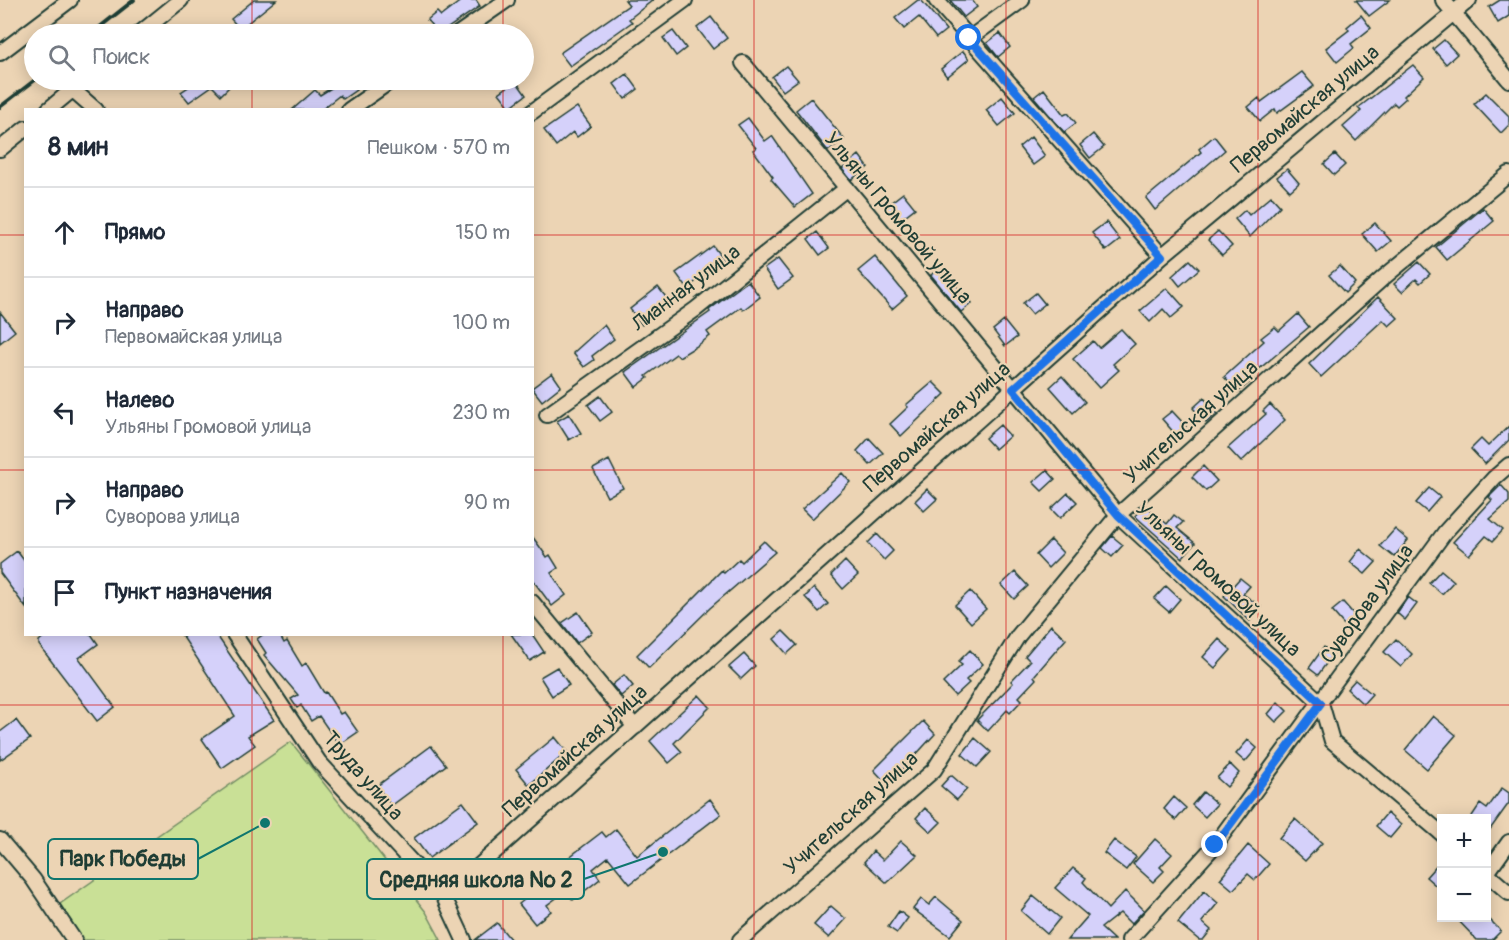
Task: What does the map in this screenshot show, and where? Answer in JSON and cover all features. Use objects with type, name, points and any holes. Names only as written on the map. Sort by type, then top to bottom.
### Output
[{"type":"street","points":[[38,24],[70,0]]},
{"type":"street","points":[[151,24],[181,0]]},
{"type":"street","points":[[472,24],[507,0]]},
{"type":"street","points":[[534,111],[685,0]]},
{"type":"street","points":[[936,0],[1162,256]]},
{"type":"street","points":[[969,38],[1022,0]]},
{"type":"street","points":[[1443,0],[1509,80]]},
{"type":"street","name":"Первомайская улица","points":[[444,897],[1162,256],[1469,0]]},
{"type":"street","points":[[0,53],[24,35]]},
{"type":"street","name":"Ульяны Громовой улица","points":[[743,63],[1118,515],[1321,703]]},
{"type":"street","points":[[50,108],[71,90]]},
{"type":"street","points":[[73,90],[94,108]]},
{"type":"street","points":[[351,108],[377,90]]},
{"type":"street","points":[[0,149],[24,130]]},
{"type":"street","name":"Учительская улица","points":[[740,940],[934,770],[1018,636],[1118,515],[1383,278],[1509,174]]},
{"type":"street","name":"Лианная улица","points":[[547,415],[696,309],[847,188]]},
{"type":"street","name":"Суворова улица","points":[[1129,940],[1215,845],[1445,532],[1494,478],[1509,465]]},
{"type":"street","points":[[534,604],[635,727]]},
{"type":"street","name":"Труда улица","points":[[235,636],[319,762],[444,897],[464,940]]},
{"type":"street","points":[[1321,703],[1332,741],[1437,830]]},
{"type":"street","points":[[0,840],[33,879],[74,940]]},
{"type":"street","points":[[1491,868],[1509,843]]},
{"type":"street","points":[[1491,877],[1509,893]]},
{"type":"green space","points":[[291,742],[426,912],[441,940],[83,940],[60,904]]},
{"type":"building","points":[[254,0],[276,0],[246,24],[236,24],[231,19]]},
{"type":"building","points":[[462,0],[476,0],[480,6],[454,24],[430,24],[427,20],[437,12],[441,16]]},
{"type":"building","points":[[625,0],[653,0],[629,19],[632,22],[570,66],[560,53],[629,5]]},
{"type":"building","points":[[921,0],[946,30],[936,38],[919,17],[904,29],[895,18]]},
{"type":"building","points":[[950,0],[972,0],[977,7],[964,17]]},
{"type":"building","points":[[1356,0],[1390,0],[1369,16]]},
{"type":"building","points":[[1500,0],[1509,0],[1509,16],[1498,23],[1489,7]]},
{"type":"building","points":[[1361,15],[1371,28],[1351,44],[1354,48],[1337,62],[1326,48],[1349,30],[1347,27]]},
{"type":"building","points":[[711,17],[727,38],[713,49],[697,28]]},
{"type":"building","points":[[673,31],[686,48],[676,56],[663,38]]},
{"type":"building","points":[[1000,33],[1010,47],[998,57],[987,43]]},
{"type":"building","points":[[1444,40],[1457,54],[1446,64],[1433,49]]},
{"type":"building","points":[[963,51],[969,59],[947,77],[941,69]]},
{"type":"building","points":[[1413,65],[1424,77],[1404,96],[1406,98],[1397,106],[1394,103],[1356,141],[1343,127],[1361,111],[1358,108]]},
{"type":"building","points":[[786,66],[798,80],[783,91],[772,77]]},
{"type":"building","points":[[1302,72],[1314,86],[1277,113],[1275,109],[1260,121],[1248,107],[1259,98],[1261,102]]},
{"type":"building","points":[[627,74],[638,89],[625,99],[614,84]]},
{"type":"building","points":[[1044,89],[1064,115],[1068,113],[1076,123],[1064,132],[1034,97]]},
{"type":"building","points":[[184,90],[206,90],[189,102],[181,92]]},
{"type":"building","points":[[216,90],[226,90],[221,95]]},
{"type":"building","points":[[315,90],[320,95],[328,90],[356,90],[343,99],[340,95],[324,108],[294,108]]},
{"type":"building","points":[[503,90],[522,90],[526,95],[510,107],[499,93]]},
{"type":"building","points":[[1486,93],[1509,116],[1509,125],[1501,133],[1474,104]]},
{"type":"building","points":[[1002,97],[1015,113],[999,126],[986,110]]},
{"type":"building","points":[[811,98],[844,139],[828,151],[796,110]]},
{"type":"building","points":[[577,107],[591,126],[577,137],[573,132],[556,146],[544,130]]},
{"type":"building","points":[[748,118],[765,141],[772,136],[812,194],[795,207],[771,179],[773,177],[753,150],[756,148],[738,125]]},
{"type":"building","points":[[1093,134],[1104,147],[1090,158],[1080,145]]},
{"type":"building","points":[[1214,136],[1225,150],[1155,210],[1146,198],[1201,152],[1199,149]]},
{"type":"building","points":[[1031,137],[1045,156],[1033,165],[1019,147]]},
{"type":"building","points":[[1335,154],[1345,165],[1334,175],[1324,164]]},
{"type":"building","points":[[859,155],[868,167],[851,180],[842,169]]},
{"type":"building","points":[[1287,169],[1299,183],[1290,191],[1277,177]]},
{"type":"building","points":[[903,193],[915,208],[897,222],[885,207]]},
{"type":"building","points":[[1271,196],[1280,206],[1250,237],[1235,219],[1245,210],[1249,215]]},
{"type":"building","points":[[1483,208],[1494,221],[1447,260],[1436,247]]},
{"type":"building","points":[[1106,222],[1120,240],[1106,251],[1092,233]]},
{"type":"building","points":[[1375,223],[1391,241],[1378,252],[1362,234]]},
{"type":"building","points":[[1218,231],[1232,246],[1222,255],[1208,240]]},
{"type":"building","points":[[817,232],[829,248],[820,255],[808,239]]},
{"type":"building","points":[[713,246],[724,261],[687,288],[676,273]]},
{"type":"building","points":[[875,257],[907,296],[892,309],[858,271]]},
{"type":"building","points":[[778,259],[793,278],[778,289],[764,269]]},
{"type":"building","points":[[1190,260],[1199,269],[1180,286],[1172,276]]},
{"type":"building","points":[[1419,262],[1430,274],[1420,283],[1416,279],[1402,292],[1394,284]]},
{"type":"building","points":[[1340,266],[1355,283],[1345,293],[1329,275]]},
{"type":"building","points":[[940,267],[972,303],[961,312],[931,275]]},
{"type":"building","points":[[748,281],[760,297],[743,310],[741,307],[707,332],[710,336],[697,346],[679,357],[676,354],[646,376],[648,378],[636,387],[625,372],[710,312],[709,310]]},
{"type":"building","points":[[658,287],[669,301],[642,325],[630,309]]},
{"type":"building","points":[[1167,288],[1184,307],[1171,318],[1163,309],[1150,322],[1140,311]]},
{"type":"building","points":[[1036,293],[1045,304],[1032,314],[1023,303]]},
{"type":"building","points":[[1378,297],[1398,318],[1389,326],[1383,320],[1321,377],[1309,364]]},
{"type":"building","points":[[0,312],[15,331],[0,343]]},
{"type":"building","points":[[1298,314],[1309,327],[1251,376],[1253,379],[1238,392],[1224,377],[1264,341],[1261,338],[1275,327],[1279,331]]},
{"type":"building","points":[[1004,321],[1017,337],[1005,346],[993,330]]},
{"type":"building","points":[[604,325],[614,339],[592,356],[594,360],[584,367],[573,353]]},
{"type":"building","points":[[1121,329],[1135,344],[1113,364],[1119,370],[1099,388],[1073,359],[1093,341],[1099,348]]},
{"type":"building","points":[[552,373],[561,386],[542,401],[534,391],[534,386]]},
{"type":"building","points":[[1062,376],[1085,402],[1073,413],[1050,387]]},
{"type":"building","points":[[933,382],[945,394],[901,436],[890,424],[908,407],[906,405]]},
{"type":"building","points":[[600,396],[612,412],[600,421],[588,405]]},
{"type":"building","points":[[1204,398],[1217,413],[1206,423],[1193,408]]},
{"type":"building","points":[[1270,404],[1285,420],[1241,462],[1228,448],[1266,414],[1263,411]]},
{"type":"building","points":[[1172,411],[1186,426],[1176,435],[1162,419]]},
{"type":"building","points":[[569,414],[581,433],[569,440],[557,421]]},
{"type":"building","points":[[1000,425],[1010,436],[995,449],[985,438]]},
{"type":"building","points":[[1509,426],[1509,440],[1485,464],[1471,449],[1481,439],[1488,446]]},
{"type":"building","points":[[869,438],[883,453],[870,465],[857,451]]},
{"type":"building","points":[[609,460],[623,488],[607,497],[593,469]]},
{"type":"building","points":[[1203,466],[1217,481],[1206,491],[1192,477]]},
{"type":"building","points":[[1047,470],[1055,479],[1042,491],[1033,482]]},
{"type":"building","points":[[842,473],[850,482],[812,519],[802,509]]},
{"type":"building","points":[[1501,485],[1509,494],[1509,502],[1490,519],[1503,530],[1493,541],[1486,536],[1469,555],[1453,542],[1492,500],[1489,497]]},
{"type":"building","points":[[1429,488],[1440,497],[1427,512],[1416,503]]},
{"type":"building","points":[[927,489],[937,499],[924,511],[915,501]]},
{"type":"building","points":[[1068,493],[1077,502],[1060,518],[1051,509]]},
{"type":"building","points":[[1145,505],[1167,524],[1174,515],[1183,522],[1177,528],[1195,543],[1182,558],[1135,516]]},
{"type":"building","points":[[1395,529],[1408,540],[1394,557],[1380,546]]},
{"type":"building","points":[[877,534],[893,551],[884,560],[868,543]]},
{"type":"building","points":[[1112,536],[1123,545],[1112,557],[1102,548]]},
{"type":"building","points":[[534,539],[547,557],[550,555],[558,568],[551,573],[566,595],[552,606],[534,582]]},
{"type":"building","points":[[1051,540],[1063,553],[1048,568],[1036,555]]},
{"type":"building","points":[[764,541],[775,552],[710,608],[649,668],[637,655],[722,570],[724,573],[739,559],[742,562]]},
{"type":"building","points":[[1360,549],[1376,562],[1365,574],[1350,562]]},
{"type":"building","points":[[17,551],[24,560],[24,605],[0,573],[0,564]]},
{"type":"building","points":[[845,561],[858,575],[843,589],[831,575]]},
{"type":"building","points":[[1441,570],[1454,581],[1442,594],[1429,583]]},
{"type":"building","points":[[1015,572],[1028,586],[1014,599],[1001,585]]},
{"type":"building","points":[[1240,578],[1250,586],[1243,594],[1261,607],[1250,621],[1224,596]]},
{"type":"building","points":[[1166,586],[1180,599],[1169,612],[1154,599]]},
{"type":"building","points":[[814,588],[828,604],[819,612],[805,597]]},
{"type":"building","points":[[970,591],[986,609],[971,623],[955,605]]},
{"type":"building","points":[[1408,597],[1417,604],[1405,620],[1397,613]]},
{"type":"building","points":[[1343,602],[1356,617],[1345,626],[1332,611]]},
{"type":"building","points":[[578,612],[592,632],[577,643],[562,623]]},
{"type":"building","points":[[1051,625],[1066,639],[1034,676],[1036,679],[1019,697],[1022,700],[1010,713],[1007,710],[988,731],[977,720],[1013,683],[1011,681],[1030,661],[1025,656]]},
{"type":"building","points":[[783,631],[797,645],[787,654],[774,639]]},
{"type":"building","points":[[45,636],[92,636],[98,644],[79,658],[115,707],[97,721],[39,645],[39,641]]},
{"type":"building","points":[[182,636],[217,636],[274,720],[248,736],[255,745],[222,768],[202,739],[235,716]]},
{"type":"building","points":[[261,636],[280,636],[284,643],[287,641],[302,666],[306,663],[324,693],[326,692],[340,714],[344,712],[358,732],[339,745],[319,716],[311,721],[301,705],[297,708],[291,699],[298,695],[264,655],[266,653],[257,639]]},
{"type":"building","points":[[512,636],[533,636],[544,652],[530,661]]},
{"type":"building","points":[[1219,639],[1231,650],[1215,668],[1203,657]]},
{"type":"building","points":[[1396,639],[1412,654],[1401,667],[1384,652]]},
{"type":"building","points":[[1324,647],[1333,654],[1318,675],[1309,668]]},
{"type":"building","points":[[970,650],[983,664],[966,680],[969,683],[955,696],[943,683],[962,665],[958,662]]},
{"type":"building","points":[[744,654],[755,666],[741,679],[729,667]]},
{"type":"building","points":[[557,667],[569,685],[552,696],[540,677]]},
{"type":"building","points":[[624,675],[633,686],[621,696],[612,685]]},
{"type":"building","points":[[1355,680],[1372,694],[1363,704],[1347,689]]},
{"type":"building","points":[[699,695],[710,707],[674,743],[682,752],[669,763],[650,741]]},
{"type":"building","points":[[1278,702],[1287,711],[1276,722],[1268,714]]},
{"type":"building","points":[[1433,716],[1456,735],[1427,769],[1405,750]]},
{"type":"building","points":[[16,720],[30,739],[0,760],[0,732]]},
{"type":"building","points":[[923,721],[935,734],[888,785],[874,770]]},
{"type":"building","points":[[555,737],[567,752],[529,785],[516,769]]},
{"type":"building","points":[[975,738],[991,752],[977,767],[962,754]]},
{"type":"building","points":[[1248,740],[1257,748],[1245,762],[1236,754]]},
{"type":"building","points":[[431,746],[446,765],[391,806],[377,786]]},
{"type":"building","points":[[1230,764],[1239,773],[1227,787],[1217,778]]},
{"type":"building","points":[[951,775],[967,789],[957,800],[941,786]]},
{"type":"building","points":[[1502,788],[1509,793],[1509,803],[1491,828],[1491,814],[1473,814],[1480,804],[1487,809]]},
{"type":"building","points":[[1203,792],[1217,804],[1205,817],[1192,805]]},
{"type":"building","points":[[1174,797],[1186,808],[1176,820],[1164,809]]},
{"type":"building","points":[[710,799],[721,814],[630,884],[608,857],[593,869],[600,879],[573,900],[566,891],[547,905],[551,911],[535,924],[519,904],[529,896],[525,891],[602,832],[606,837],[616,829],[637,856]]},
{"type":"building","points":[[463,802],[478,822],[429,858],[414,838]]},
{"type":"building","points":[[925,808],[941,822],[931,832],[916,818]]},
{"type":"building","points":[[1387,813],[1401,825],[1390,838],[1376,826]]},
{"type":"building","points":[[1295,819],[1322,843],[1305,861],[1279,838]]},
{"type":"building","points":[[1155,839],[1172,854],[1160,867],[1164,871],[1153,882],[1133,864]]},
{"type":"building","points":[[1114,840],[1136,857],[1126,870],[1104,853]]},
{"type":"building","points":[[901,841],[917,855],[887,883],[864,862],[873,851],[883,860]]},
{"type":"building","points":[[1248,845],[1269,864],[1255,880],[1248,874],[1233,890],[1220,879]]},
{"type":"building","points":[[1437,865],[1437,887],[1426,877]]},
{"type":"building","points":[[1073,868],[1086,878],[1083,882],[1108,909],[1125,891],[1144,910],[1131,924],[1120,913],[1101,928],[1114,940],[1067,940],[1088,916],[1055,888]]},
{"type":"building","points":[[1204,891],[1218,903],[1202,922],[1211,930],[1203,940],[1199,940],[1178,923]]},
{"type":"building","points":[[1033,896],[1060,918],[1047,934],[1021,911]]},
{"type":"building","points":[[936,897],[963,920],[950,936],[913,909],[921,899],[929,905]]},
{"type":"building","points":[[831,906],[846,919],[829,938],[814,925]]},
{"type":"building","points":[[899,911],[908,918],[897,933],[888,927]]},
{"type":"building","points":[[1491,921],[1501,931],[1492,940],[1477,940],[1460,922]]},
{"type":"building","points":[[497,923],[511,940],[475,940]]},
{"type":"railway","points":[[104,24],[134,0]]},
{"type":"railway","points":[[0,107],[24,88]]},
{"type":"place","name":"Парк Победы","points":[[265,823]]},
{"type":"place","name":"Средняя школа № 2","points":[[663,852]]},
{"type":"route","points":[[969,38],[1162,256],[1013,389],[1118,515],[1321,703],[1215,845]]}]
